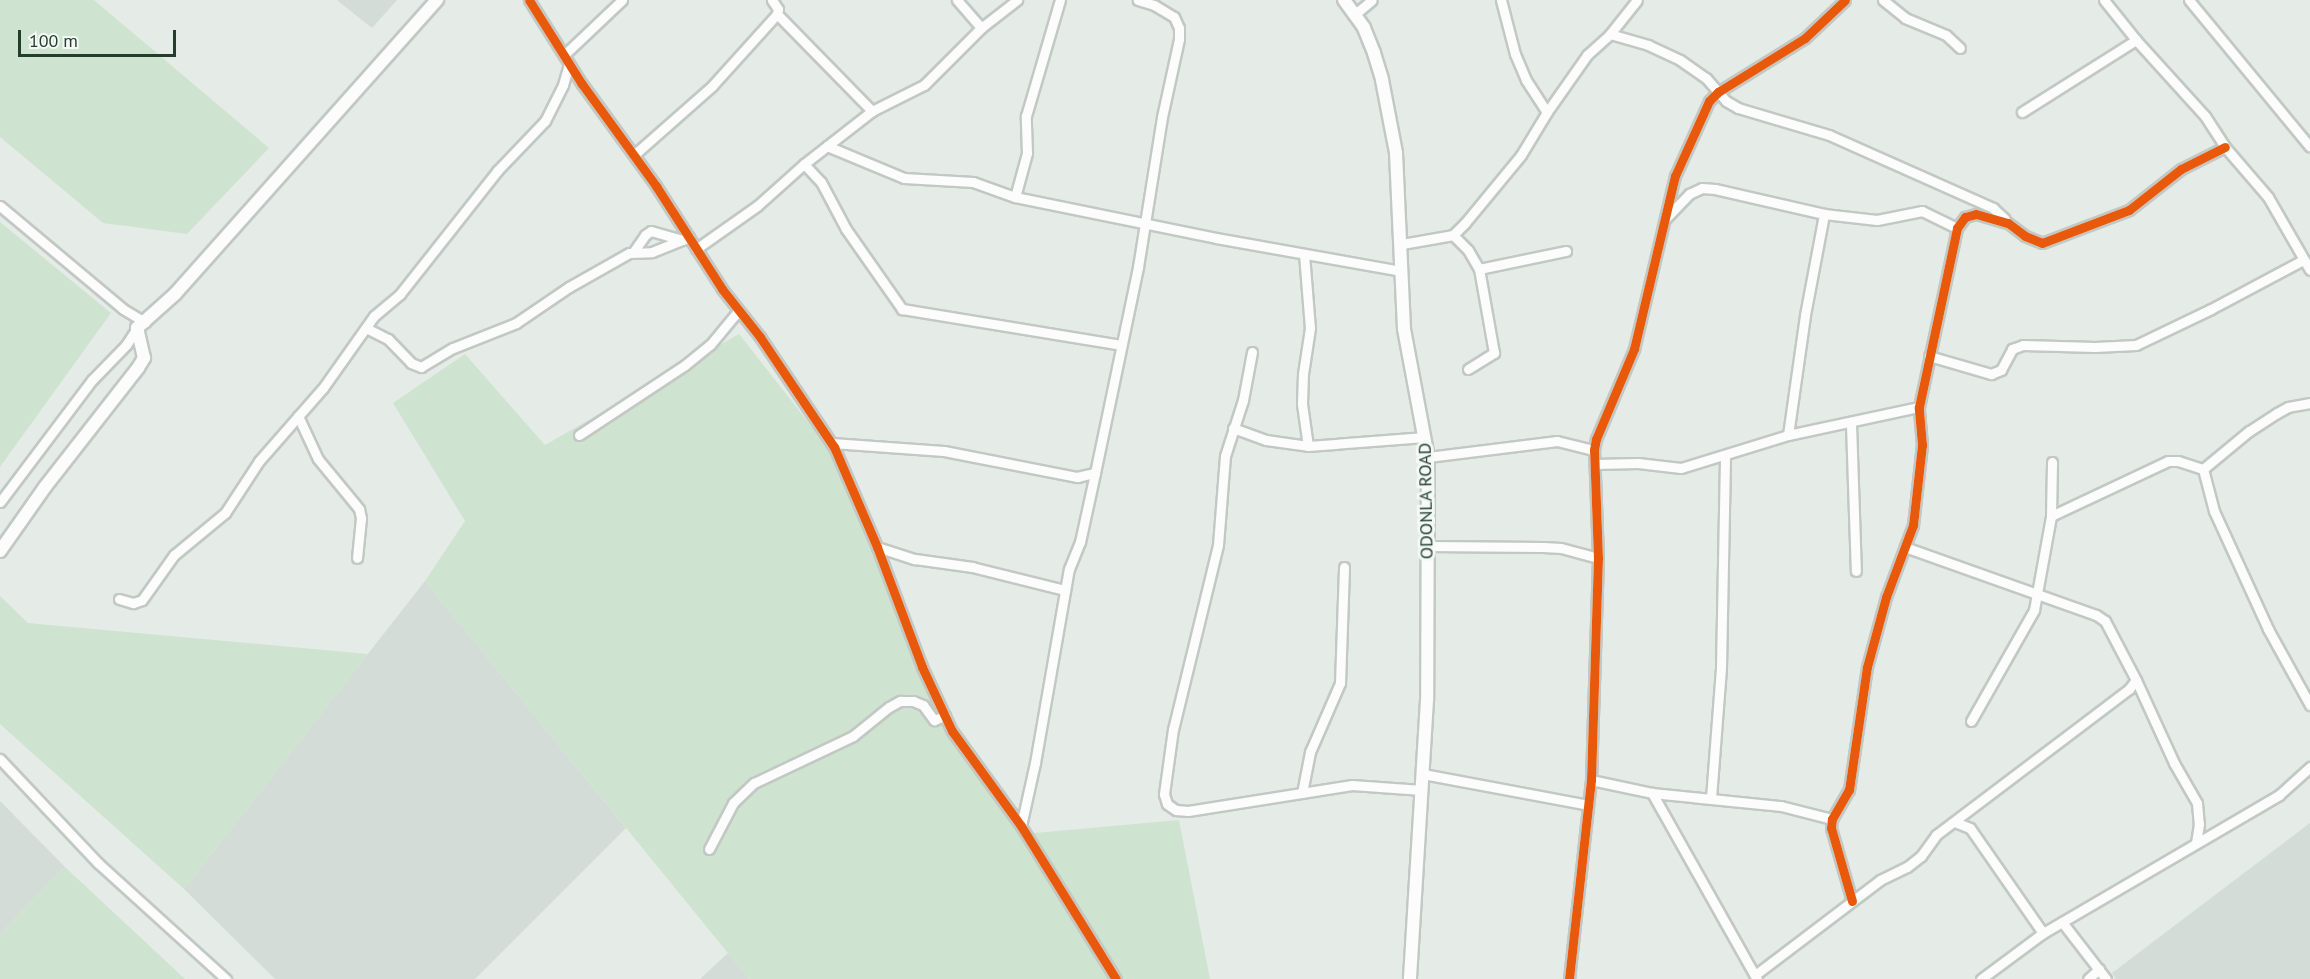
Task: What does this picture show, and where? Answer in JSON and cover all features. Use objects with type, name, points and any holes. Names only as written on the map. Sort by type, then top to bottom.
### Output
[{"type":"street","points":[[0,502],[92,380],[126,345],[141,325],[175,294],[437,0]]},
{"type":"street","points":[[529,0],[582,84],[623,141],[635,153],[686,239],[696,249],[738,311],[760,337],[832,443],[877,547],[922,668],[945,716],[958,740],[1021,826],[1116,979]]},
{"type":"street","points":[[119,599],[133,603],[142,600],[174,555],[225,513],[259,461],[323,388],[374,316],[400,294],[497,171],[545,121],[563,85],[567,59],[622,0]]},
{"type":"street","points":[[635,153],[712,86],[777,14],[778,9],[772,0]]},
{"type":"street","points":[[957,0],[981,28]]},
{"type":"street","points":[[696,249],[757,206],[804,164],[872,111],[924,85],[981,28],[1017,0]]},
{"type":"street","points":[[1021,826],[1035,764],[1065,591],[1095,473],[1121,345],[1179,28],[1174,17],[1138,0]]},
{"type":"street","name":"ODONLA ROAD","points":[[1344,0],[1364,28],[1382,80],[1396,153],[1402,244],[1404,329],[1428,457],[1423,774],[1410,979]]},
{"type":"street","points":[[1354,15],[1372,0]]},
{"type":"street","points":[[1501,0],[1515,54],[1526,80],[1547,112]]},
{"type":"street","points":[[1402,244],[1453,235],[1521,155],[1547,112],[1587,55],[1610,34],[1637,0]]},
{"type":"street","points":[[1569,979],[1591,780],[1598,558],[1594,450],[1634,349],[1662,222],[1675,176],[1709,101],[1718,92],[1786,51],[1845,0]]},
{"type":"street","points":[[1883,0],[1905,18],[1946,35],[1960,48]]},
{"type":"street","points":[[2104,0],[2136,40],[2205,116],[2225,147],[2268,197],[2310,270]]},
{"type":"street","points":[[2189,0],[2310,147]]},
{"type":"street","points":[[1015,197],[1027,153],[1026,116],[1057,1]]},
{"type":"street","points":[[777,14],[872,111]]},
{"type":"street","points":[[1610,34],[1647,45],[1680,60],[1706,78],[1718,92],[1738,108],[1828,135],[1993,208],[2008,223],[2036,243],[2065,236],[2129,210],[2181,169],[2225,147]]},
{"type":"street","points":[[2022,112],[2136,40]]},
{"type":"street","points":[[563,85],[582,84]]},
{"type":"street","points":[[827,146],[904,178],[973,182],[1015,197],[1402,271]]},
{"type":"street","points":[[804,164],[821,182],[846,229],[902,309],[1121,345]]},
{"type":"street","points":[[1662,222],[1689,194],[1702,188],[1824,214],[1877,220],[1922,211],[1957,228]]},
{"type":"street","points":[[0,206],[141,325],[144,358],[45,486],[0,551]]},
{"type":"street","points":[[1788,435],[1805,315],[1824,214]]},
{"type":"street","points":[[1852,901],[1831,828],[1832,819],[1849,789],[1867,667],[1886,597],[1913,525],[1920,469],[1919,408],[1957,228],[1965,217],[1976,214],[2008,223]]},
{"type":"street","points":[[366,328],[387,339],[411,363],[421,367],[453,348],[516,323],[569,287],[634,251],[645,235],[651,231],[686,239]]},
{"type":"street","points":[[1453,235],[1468,250],[1479,268],[1494,352],[1468,369]]},
{"type":"street","points":[[634,251],[652,252],[686,239]]},
{"type":"street","points":[[1479,268],[1566,251]]},
{"type":"street","points":[[1304,254],[1310,328],[1303,374],[1302,404],[1308,446]]},
{"type":"street","points":[[1929,356],[1991,375],[2001,370],[2012,350],[2023,345],[2095,347],[2136,345],[2211,309],[2303,260]]},
{"type":"street","points":[[579,435],[685,365],[710,345],[738,311]]},
{"type":"street","points":[[1252,351],[1244,400],[1225,456],[1218,545],[1173,729],[1164,794],[1167,804],[1176,810],[1188,811],[1352,785],[1422,790]]},
{"type":"street","points":[[2203,469],[2249,431],[2277,413],[2288,407],[2310,403]]},
{"type":"street","points":[[1596,464],[1638,463],[1676,468],[1725,456],[1788,435],[1851,424],[1919,408]]},
{"type":"street","points":[[298,416],[318,459],[359,509],[361,518],[357,558]]},
{"type":"street","points":[[1851,424],[1856,571]]},
{"type":"street","points":[[1233,428],[1266,440],[1308,446],[1425,437]]},
{"type":"street","points":[[1428,457],[1557,441],[1594,450]]},
{"type":"street","points":[[832,443],[944,451],[1077,477],[1095,473]]},
{"type":"street","points":[[1711,798],[1721,667],[1725,456]]},
{"type":"street","points":[[2050,516],[2168,461],[2178,461],[2203,469]]},
{"type":"street","points":[[1971,721],[2034,609],[2050,516],[2052,462]]},
{"type":"street","points":[[2203,469],[2214,511],[2268,630],[2310,705]]},
{"type":"street","points":[[1428,546],[1552,547],[1598,558]]},
{"type":"street","points":[[877,547],[915,559],[972,567],[1065,591]]},
{"type":"street","points":[[1905,547],[2038,592],[2086,610],[2105,621],[2136,680],[2174,763],[2197,803],[2199,824],[2196,842]]},
{"type":"street","points":[[1302,793],[1310,752],[1340,683],[1344,567]]},
{"type":"street","points":[[1652,793],[1756,977],[1880,880],[1907,867],[1921,856],[1936,835],[2054,743],[2129,689],[2136,680]]},
{"type":"street","points":[[709,849],[733,803],[754,783],[853,736],[900,701],[913,701],[923,705],[934,720],[945,716]]},
{"type":"street","points":[[0,759],[98,863],[226,979]]},
{"type":"street","points":[[1981,979],[2043,933],[2279,795],[2310,767]]},
{"type":"street","points":[[1423,774],[1588,805]]},
{"type":"street","points":[[1591,780],[1652,793],[1781,806],[1832,819]]},
{"type":"street","points":[[1970,828],[1971,809]]},
{"type":"street","points":[[1955,822],[1970,828],[2043,933]]},
{"type":"street","points":[[2062,922],[2106,979]]},
{"type":"street","points":[[2088,979],[2099,969]]},
{"type":"shaded area","points":[[337,0],[397,0],[372,28]]},
{"type":"shaded area","points":[[425,581],[626,828],[475,979],[275,979],[184,889]]},
{"type":"shaded area","points":[[0,801],[65,867],[0,934]]},
{"type":"shaded area","points":[[2310,823],[2310,979],[2116,979],[2112,973]]},
{"type":"shaded area","points":[[728,953],[749,979],[700,979]]},
{"type":"green space","points":[[0,0],[94,0],[269,148],[187,234],[103,223],[0,137]]},
{"type":"green space","points":[[0,222],[111,313],[0,467]]},
{"type":"green space","points":[[739,334],[830,450],[895,590],[926,667],[960,736],[1034,833],[1179,820],[1210,979],[749,979],[425,581],[465,521],[393,403],[465,354],[545,445]]},
{"type":"green space","points":[[0,596],[28,623],[368,654],[184,889],[0,724]]},
{"type":"green space","points":[[65,867],[185,979],[0,979],[0,934]]},
{"type":"cycle path","points":[[529,0],[582,84],[656,186],[722,289],[760,337],[834,447],[877,547],[922,667],[952,731],[1021,826],[1116,979]]},
{"type":"cycle path","points":[[1569,979],[1591,780],[1598,558],[1594,450],[1596,439],[1634,349],[1675,176],[1709,101],[1718,92],[1805,38],[1845,0]]},
{"type":"cycle path","points":[[1852,901],[1831,828],[1832,819],[1849,790],[1867,667],[1886,597],[1913,525],[1922,445],[1919,407],[1957,228],[1965,217],[1976,214],[2008,223],[2025,236],[2042,243],[2129,210],[2181,169],[2225,147]]}]
